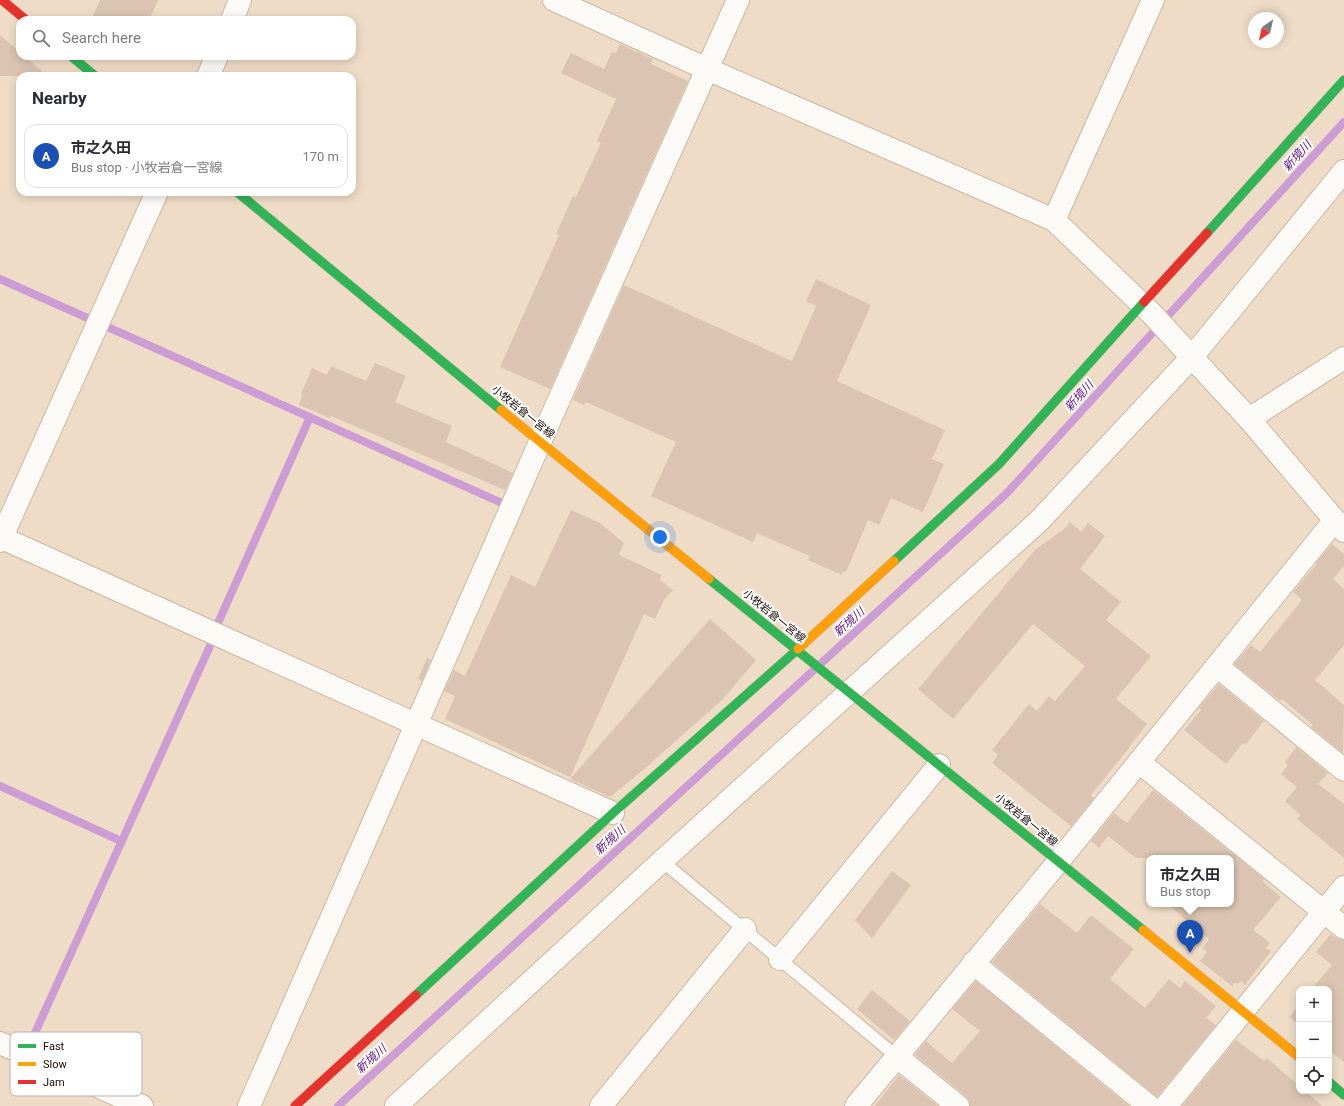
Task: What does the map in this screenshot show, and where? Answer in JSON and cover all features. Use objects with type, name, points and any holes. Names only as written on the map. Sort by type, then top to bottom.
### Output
[{"type":"street","points":[[2,0],[21,16]]},
{"type":"street","points":[[234,16],[240,0]]},
{"type":"street","points":[[554,0],[707,69],[1054,220],[1147,309],[1192,357],[1249,419],[1339,525],[1217,666],[1058,862],[856,1106]]},
{"type":"street","points":[[249,1106],[540,442],[738,0]]},
{"type":"street","points":[[1054,220],[1153,0]]},
{"type":"street","points":[[76,60],[90,72]]},
{"type":"street","points":[[210,72],[214,60]]},
{"type":"street","points":[[295,1106],[613,813],[800,652],[999,464],[1147,309],[1344,80]]},
{"type":"street","points":[[396,1106],[846,690],[1039,521],[1192,357],[1344,171]]},
{"type":"street","points":[[156,196],[0,539],[613,813]]},
{"type":"street","name":"小牧岩倉一宮線","points":[[242,196],[540,442],[1296,1055]]},
{"type":"street","points":[[1249,419],[1344,358]]},
{"type":"street","points":[[1217,666],[1344,770]]},
{"type":"street","points":[[1139,762],[1344,928]]},
{"type":"street","points":[[780,959],[939,765]]},
{"type":"street","points":[[1166,1106],[1344,887]]},
{"type":"street","points":[[601,1106],[744,929]]},
{"type":"street","points":[[973,964],[1149,1106]]},
{"type":"street","points":[[0,1043],[10,1047]]},
{"type":"street","points":[[896,1056],[958,1106]]},
{"type":"street","points":[[1332,1084],[1344,1094]]},
{"type":"street","points":[[119,1096],[142,1106]]},
{"type":"lane","points":[[662,861],[896,1056]]},
{"type":"building","points":[[100,0],[158,0],[151,16],[93,16]]},
{"type":"building","points":[[0,35],[16,49],[16,60],[29,60],[43,72],[16,72],[16,76],[0,76]]},
{"type":"building","points":[[620,44],[653,59],[651,64],[688,81],[550,389],[500,367],[559,235],[556,234],[573,196],[576,197],[601,143],[597,141],[616,99],[561,73],[571,53],[604,69],[612,52],[616,53]]},
{"type":"building","points":[[816,279],[871,305],[837,381],[945,430],[932,459],[944,464],[923,512],[891,498],[879,525],[868,520],[846,572],[844,571],[842,575],[808,560],[810,556],[757,533],[753,542],[651,496],[676,442],[586,402],[584,405],[573,400],[624,285],[792,361],[816,306],[806,301]]},
{"type":"building","points":[[375,363],[406,376],[395,402],[452,426],[446,442],[513,473],[505,490],[331,416],[330,418],[299,405],[303,394],[301,394],[312,368],[327,375],[331,366],[366,381]]},
{"type":"building","points":[[571,510],[600,523],[624,543],[619,555],[662,575],[660,580],[673,590],[664,600],[655,619],[644,614],[570,777],[445,719],[455,696],[444,691],[454,670],[465,676],[511,575],[535,587]]},
{"type":"building","points":[[1070,522],[1081,532],[1088,523],[1105,536],[1080,569],[1121,602],[1106,620],[1151,656],[1116,699],[1147,724],[1091,795],[1094,798],[1071,826],[992,763],[998,755],[992,750],[1029,704],[1037,711],[1049,696],[1055,701],[1085,666],[1033,624],[953,719],[918,689],[1036,549],[1063,530]]},
{"type":"building","points":[[1332,544],[1344,554],[1344,566],[1333,579],[1344,589],[1344,645],[1315,680],[1344,705],[1343,753],[1311,727],[1313,725],[1282,699],[1280,701],[1234,664],[1251,645],[1260,652],[1302,600],[1293,592]]},
{"type":"building","points":[[710,619],[756,660],[722,700],[610,797],[570,779]]},
{"type":"building","points":[[427,658],[431,660],[422,681],[418,679]]},
{"type":"building","points":[[1219,684],[1264,721],[1245,745],[1243,743],[1226,764],[1184,730],[1201,710],[1199,708]]},
{"type":"building","points":[[1296,747],[1328,773],[1318,784],[1344,804],[1344,858],[1297,819],[1300,815],[1285,801],[1297,787],[1281,774],[1288,765],[1285,762]]},
{"type":"building","points":[[1153,790],[1264,879],[1263,882],[1281,897],[1253,930],[1270,943],[1266,948],[1271,951],[1245,985],[1241,981],[1238,984],[1235,982],[1232,986],[1200,961],[1207,952],[1203,948],[1209,939],[1171,907],[1234,907],[1234,855],[1146,855],[1146,858],[1136,858],[1108,836],[1099,848],[1091,841],[1114,813],[1127,823]]},
{"type":"building","points":[[892,871],[911,885],[872,938],[855,920]]},
{"type":"building","points":[[1040,904],[1077,933],[1091,915],[1134,949],[1110,979],[1145,1008],[1169,979],[1180,988],[1185,981],[1216,1006],[1206,1018],[1216,1025],[1157,1097],[992,962]]},
{"type":"building","points":[[1331,934],[1336,938],[1344,940],[1344,1062],[1332,1052],[1332,986],[1314,986],[1332,965],[1316,952]]},
{"type":"building","points":[[976,981],[1129,1106],[970,1106],[966,1096],[915,1055],[926,1041],[952,1063],[980,1031],[952,1009]]},
{"type":"building","points":[[872,990],[910,1021],[894,1040],[857,1009]]},
{"type":"building","points":[[1296,1009],[1296,1023],[1289,1017]]},
{"type":"building","points":[[1236,1040],[1264,1061],[1267,1058],[1296,1083],[1296,1094],[1308,1094],[1322,1106],[1182,1106]]},
{"type":"building","points":[[899,1075],[938,1106],[875,1106]]},
{"type":"waterway","name":"新境川","points":[[338,1106],[1007,493],[1344,122]]},
{"type":"waterway","points":[[0,279],[511,507]]},
{"type":"waterway","points":[[218,623],[310,417]]},
{"type":"waterway","points":[[35,1032],[210,646]]},
{"type":"waterway","points":[[0,786],[121,841]]},
{"type":"traffic: fast","points":[[76,60],[90,72]]},
{"type":"traffic: fast","points":[[1207,233],[1344,80]]},
{"type":"traffic: fast","points":[[242,196],[501,410]]},
{"type":"traffic: fast","points":[[894,561],[999,464],[1144,302]]},
{"type":"traffic: fast","points":[[709,579],[1143,930]]},
{"type":"traffic: fast","points":[[416,995],[613,813],[798,649]]},
{"type":"traffic: fast","points":[[1332,1085],[1344,1095]]},
{"type":"traffic: slow","points":[[501,410],[709,579]]},
{"type":"traffic: slow","points":[[798,649],[894,561]]},
{"type":"traffic: slow","points":[[1143,930],[1296,1055]]},
{"type":"traffic: jam","points":[[2,0],[21,16]]},
{"type":"traffic: jam","points":[[1144,302],[1207,233]]},
{"type":"traffic: jam","points":[[295,1106],[416,995]]},
{"type":"place","name":"市之久田","points":[[1190,953]]}]
